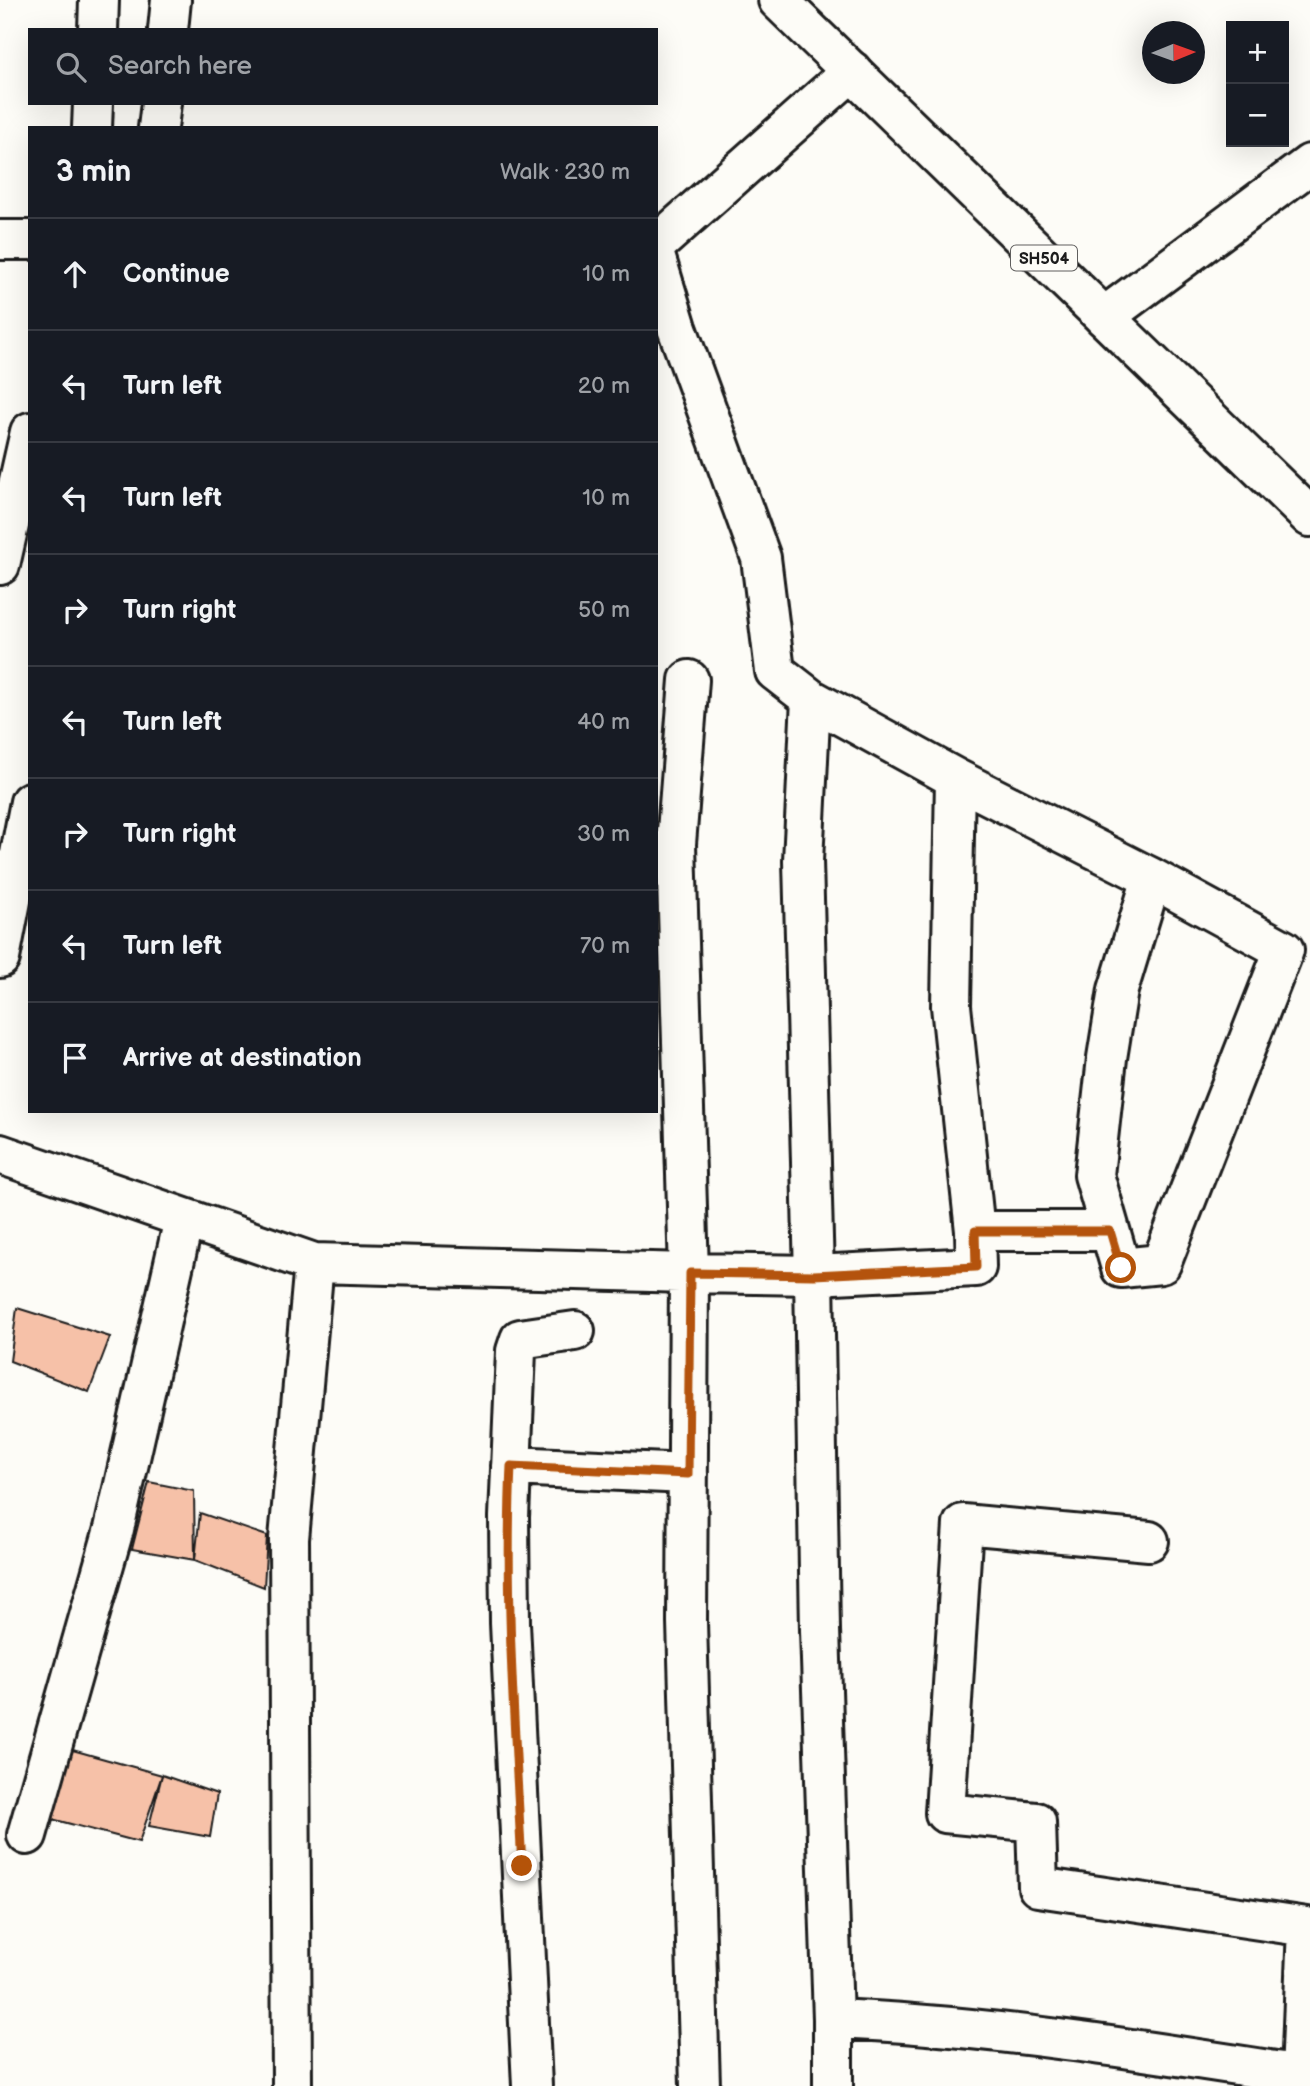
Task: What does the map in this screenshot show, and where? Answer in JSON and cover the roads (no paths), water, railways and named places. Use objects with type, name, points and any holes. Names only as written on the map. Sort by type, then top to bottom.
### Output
[{"type":"street","points":[[98,28],[99,0]]},
{"type":"street","points":[[168,28],[171,0]]},
{"type":"street","name":"SH504","points":[[786,2],[852,71],[1310,517]]},
{"type":"street","points":[[658,243],[852,71]]},
{"type":"street","points":[[92,126],[93,105]]},
{"type":"street","points":[[158,126],[161,105]]},
{"type":"street","points":[[1104,317],[1310,164]]},
{"type":"street","points":[[0,240],[28,240]]},
{"type":"street","points":[[658,266],[677,328],[761,558],[775,671],[811,699],[955,778],[1152,878],[1284,950],[1161,1264],[1121,1268],[1094,1175],[1107,1058],[1118,990],[1152,878]]},
{"type":"street","points":[[0,565],[28,441]]},
{"type":"street","points":[[689,680],[676,844],[690,1273],[687,1622],[700,2086]]},
{"type":"street","points":[[811,699],[803,861],[833,2086]]},
{"type":"street","points":[[0,1154],[314,1263],[814,1275],[976,1267],[975,1231],[951,1006],[955,778]]},
{"type":"street","points":[[0,958],[18,819]]},
{"type":"street","points":[[27,1835],[114,1529],[184,1219]]},
{"type":"street","points":[[975,1231],[1110,1231]]},
{"type":"street","points":[[292,2086],[289,1539],[314,1263]]},
{"type":"street","points":[[532,2086],[510,1623],[509,1517],[516,1351],[520,1339],[575,1331]]},
{"type":"street","points":[[511,1466],[688,1474]]},
{"type":"street","points":[[833,2020],[930,2025],[1162,2053],[1304,2080],[1307,1927],[1038,1888],[1036,1822],[945,1813],[963,1524],[1149,1541]]}]
